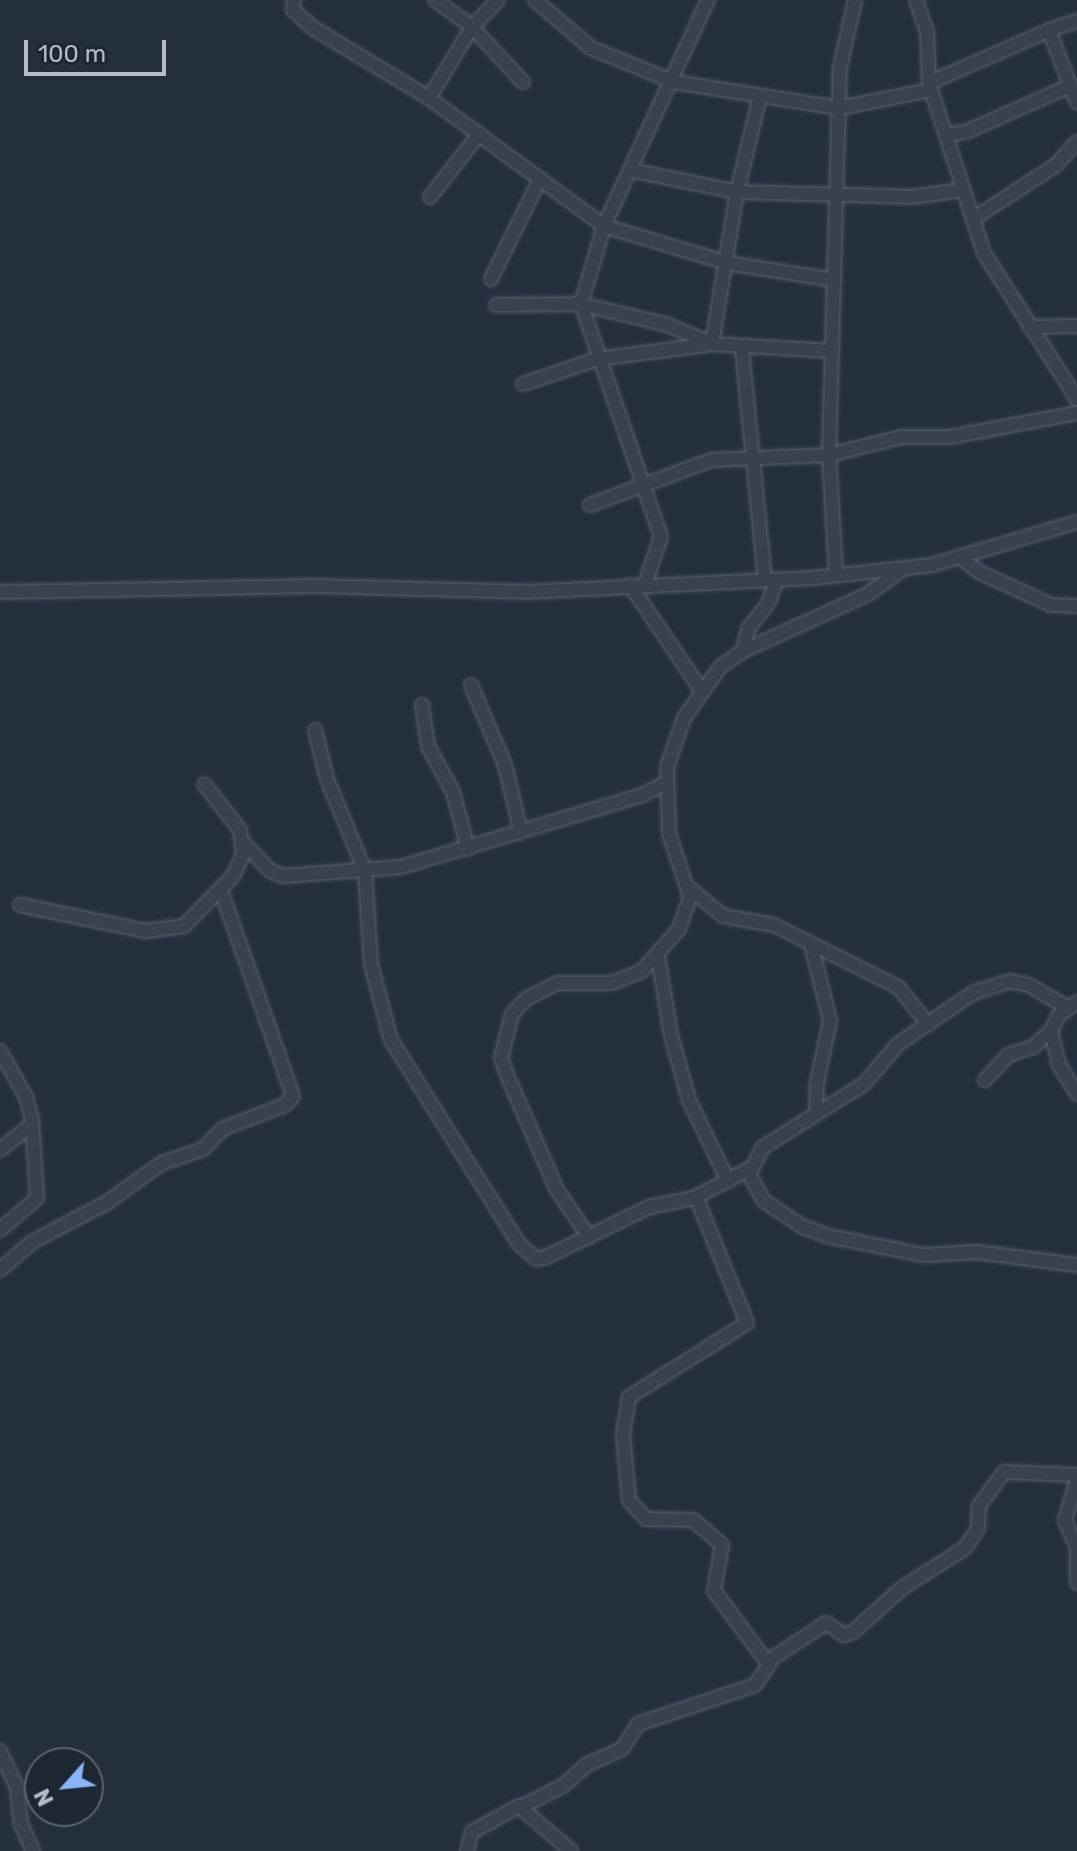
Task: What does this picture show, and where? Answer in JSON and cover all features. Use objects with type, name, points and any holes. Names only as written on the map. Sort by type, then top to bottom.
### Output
[{"type":"street","points":[[294,0],[293,10],[313,28],[429,98],[604,226],[727,263],[834,280]]},
{"type":"street","points":[[435,0],[472,27],[523,82]]},
{"type":"street","points":[[429,98],[472,27],[498,0]]},
{"type":"street","points":[[535,0],[591,48],[674,82],[839,108],[930,87],[1045,32]]},
{"type":"street","points":[[645,584],[661,537],[597,359],[581,304],[604,226],[674,82],[708,0]]},
{"type":"street","points":[[836,575],[829,455],[840,68],[855,0]]},
{"type":"street","points":[[932,0],[917,2],[927,32],[930,87],[984,253],[1077,399]]},
{"type":"street","points":[[1077,21],[1049,30],[1077,103]]},
{"type":"street","points":[[946,135],[966,132],[1070,86]]},
{"type":"street","points":[[712,344],[737,192],[760,96]]},
{"type":"street","points":[[430,197],[479,134]]},
{"type":"street","points":[[973,219],[1056,165],[1077,142]]},
{"type":"street","points":[[630,170],[737,192],[911,197],[963,190]]},
{"type":"street","points":[[491,279],[540,179]]},
{"type":"street","points":[[496,305],[581,304],[668,325],[712,344],[742,349],[832,351]]},
{"type":"street","points":[[1030,327],[1077,326]]},
{"type":"street","points":[[523,384],[597,359],[712,344]]},
{"type":"street","points":[[742,349],[750,456],[771,579],[769,602],[748,629],[743,651]]},
{"type":"street","points":[[590,505],[711,460],[829,455],[901,437],[950,437],[1077,413]]},
{"type":"street","points":[[0,592],[315,586],[525,592],[836,575],[905,567],[959,556],[1077,522]]},
{"type":"street","points":[[959,556],[979,572],[1051,605],[1077,606]]},
{"type":"street","points":[[589,1237],[557,1190],[516,1098],[501,1058],[505,1030],[517,1006],[538,993],[569,981],[612,983],[642,971],[658,956],[686,915],[688,887],[669,833],[667,782],[672,749],[701,690],[743,651],[868,594],[905,567]]},
{"type":"street","points":[[630,585],[701,690]]},
{"type":"street","points":[[471,685],[505,765],[521,832]]},
{"type":"street","points":[[422,705],[428,746],[453,792],[468,849]]},
{"type":"street","points":[[315,730],[327,779],[365,871],[376,993],[406,1067],[432,1098],[530,1255],[544,1258],[649,1207],[696,1197],[749,1169],[763,1147],[816,1111],[864,1084],[898,1044],[994,983],[1029,985],[1072,1009],[1033,1047],[1008,1055],[985,1080]]},
{"type":"street","points":[[204,784],[244,843],[269,870],[283,876],[365,871],[468,849],[667,782]]},
{"type":"street","points":[[20,905],[123,928],[174,931],[221,890],[240,866],[244,843]]},
{"type":"street","points":[[688,887],[723,916],[774,925],[812,948],[846,959],[898,987],[928,1024]]},
{"type":"street","points":[[0,1270],[32,1242],[106,1203],[162,1163],[203,1149],[222,1129],[285,1105],[293,1096],[221,890]]},
{"type":"street","points":[[812,948],[830,1021],[817,1082],[816,1111]]},
{"type":"street","points":[[658,956],[671,1035],[689,1100],[728,1181]]},
{"type":"street","points":[[1052,1030],[1059,1065],[1077,1094]]},
{"type":"street","points":[[0,1051],[26,1097],[32,1124],[37,1198],[0,1230]]},
{"type":"street","points":[[0,1080],[9,1066]]},
{"type":"street","points":[[0,1150],[32,1124]]},
{"type":"street","points":[[749,1169],[751,1184],[764,1201],[803,1227],[828,1236],[924,1255],[977,1252],[1077,1265]]},
{"type":"street","points":[[696,1197],[747,1323],[629,1397],[623,1435],[629,1500],[646,1519],[693,1520],[722,1545],[714,1591],[768,1661]]},
{"type":"street","points":[[467,1851],[468,1838],[480,1826],[564,1785],[586,1765],[622,1749],[638,1724],[755,1685],[768,1661],[826,1623],[844,1635],[853,1632],[902,1588],[965,1548],[978,1529],[979,1506],[1000,1474],[1024,1470],[1077,1477],[1065,1520],[1077,1548],[1077,1583]]},
{"type":"street","points":[[0,1751],[13,1777],[21,1824],[33,1851]]},
{"type":"street","points":[[523,1806],[571,1851]]}]
